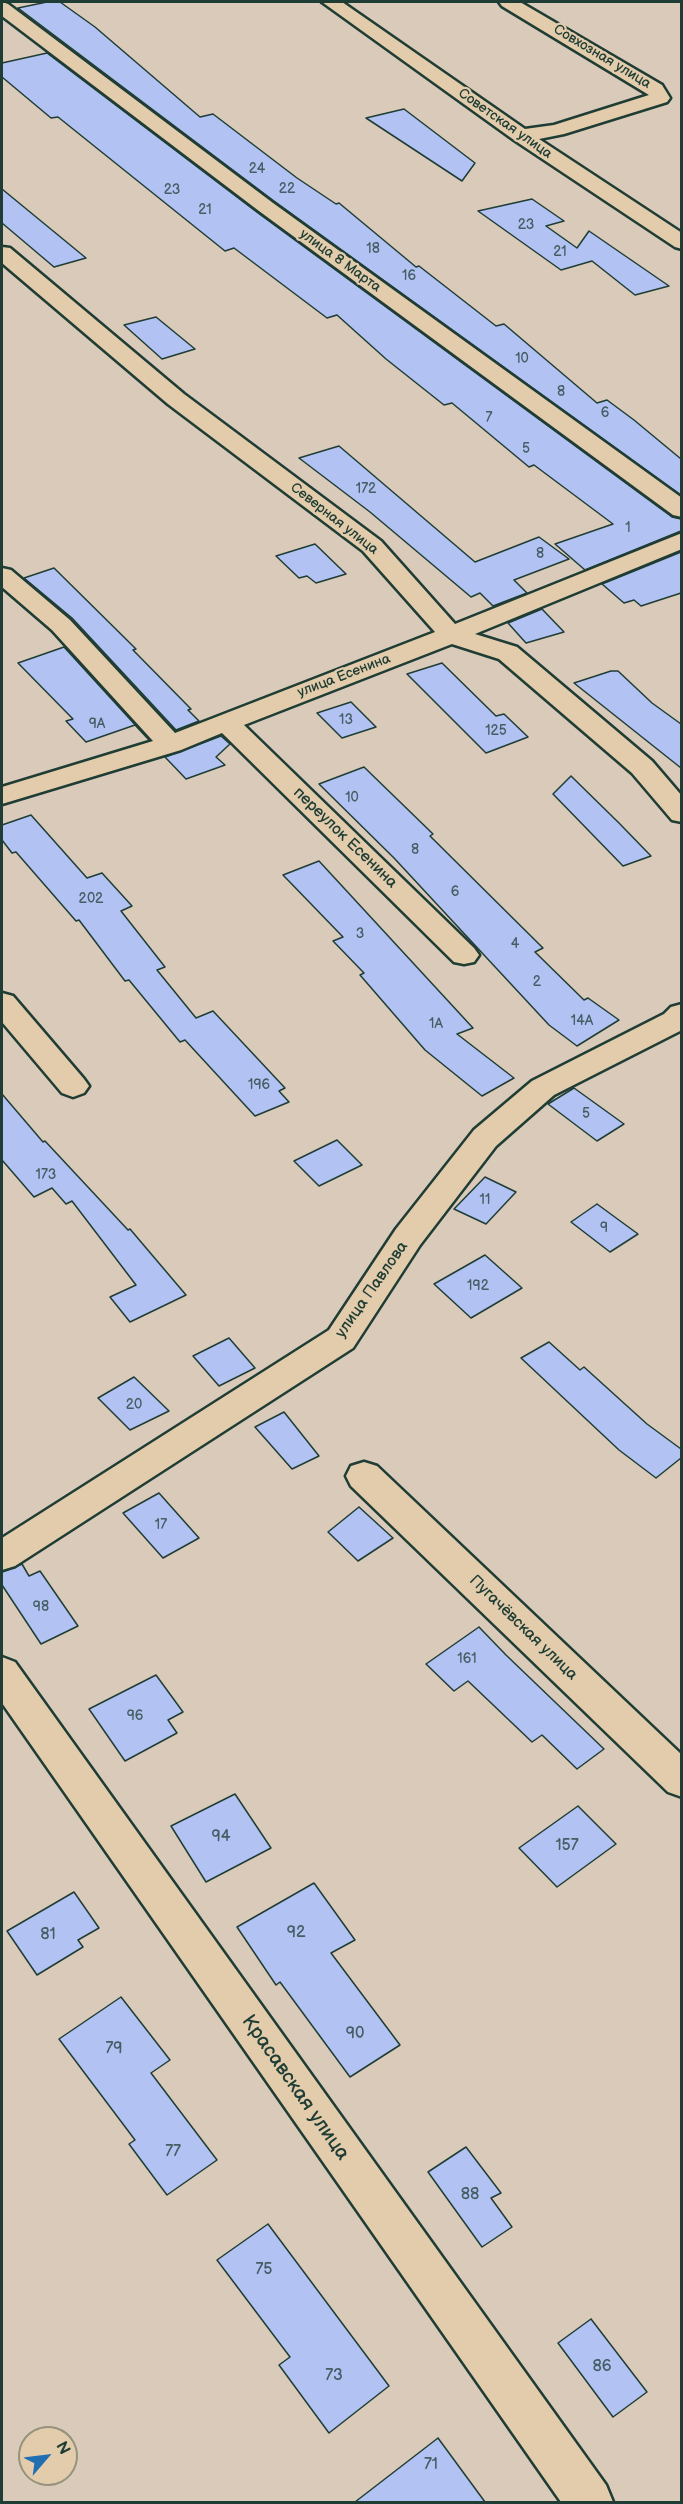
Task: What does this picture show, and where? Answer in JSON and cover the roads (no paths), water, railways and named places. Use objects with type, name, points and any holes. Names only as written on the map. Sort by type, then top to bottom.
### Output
[{"type":"street","name":"Советская улица","points":[[331,2],[521,136],[681,243]]},
{"type":"street","name":"Совхозная улица","points":[[508,2],[655,89],[660,98],[557,130],[521,136]]},
{"type":"street","name":"улица 8 Марта","points":[[2,8],[266,207],[681,510]]},
{"type":"street","name":"Северная улица","points":[[2,253],[176,399],[372,546],[451,635]]},
{"type":"street","name":"улица Есенина","points":[[2,796],[171,744],[225,721],[451,635],[681,540]]},
{"type":"street","points":[[2,575],[61,625],[171,744]]},
{"type":"street","points":[[451,635],[508,653],[642,767],[681,814]]},
{"type":"street","name":"переулок Есенина","points":[[225,721],[464,955]]},
{"type":"street","points":[[2,1004],[73,1086]]},
{"type":"street","name":"улица Павлова","points":[[2,1556],[341,1339],[408,1237],[485,1138],[543,1088],[675,1021],[681,1014]]},
{"type":"street","name":"Пугачёвская улица","points":[[364,1476],[681,1780]]},
{"type":"street","name":"Красавская улица","points":[[2,1673],[589,2502]]}]
